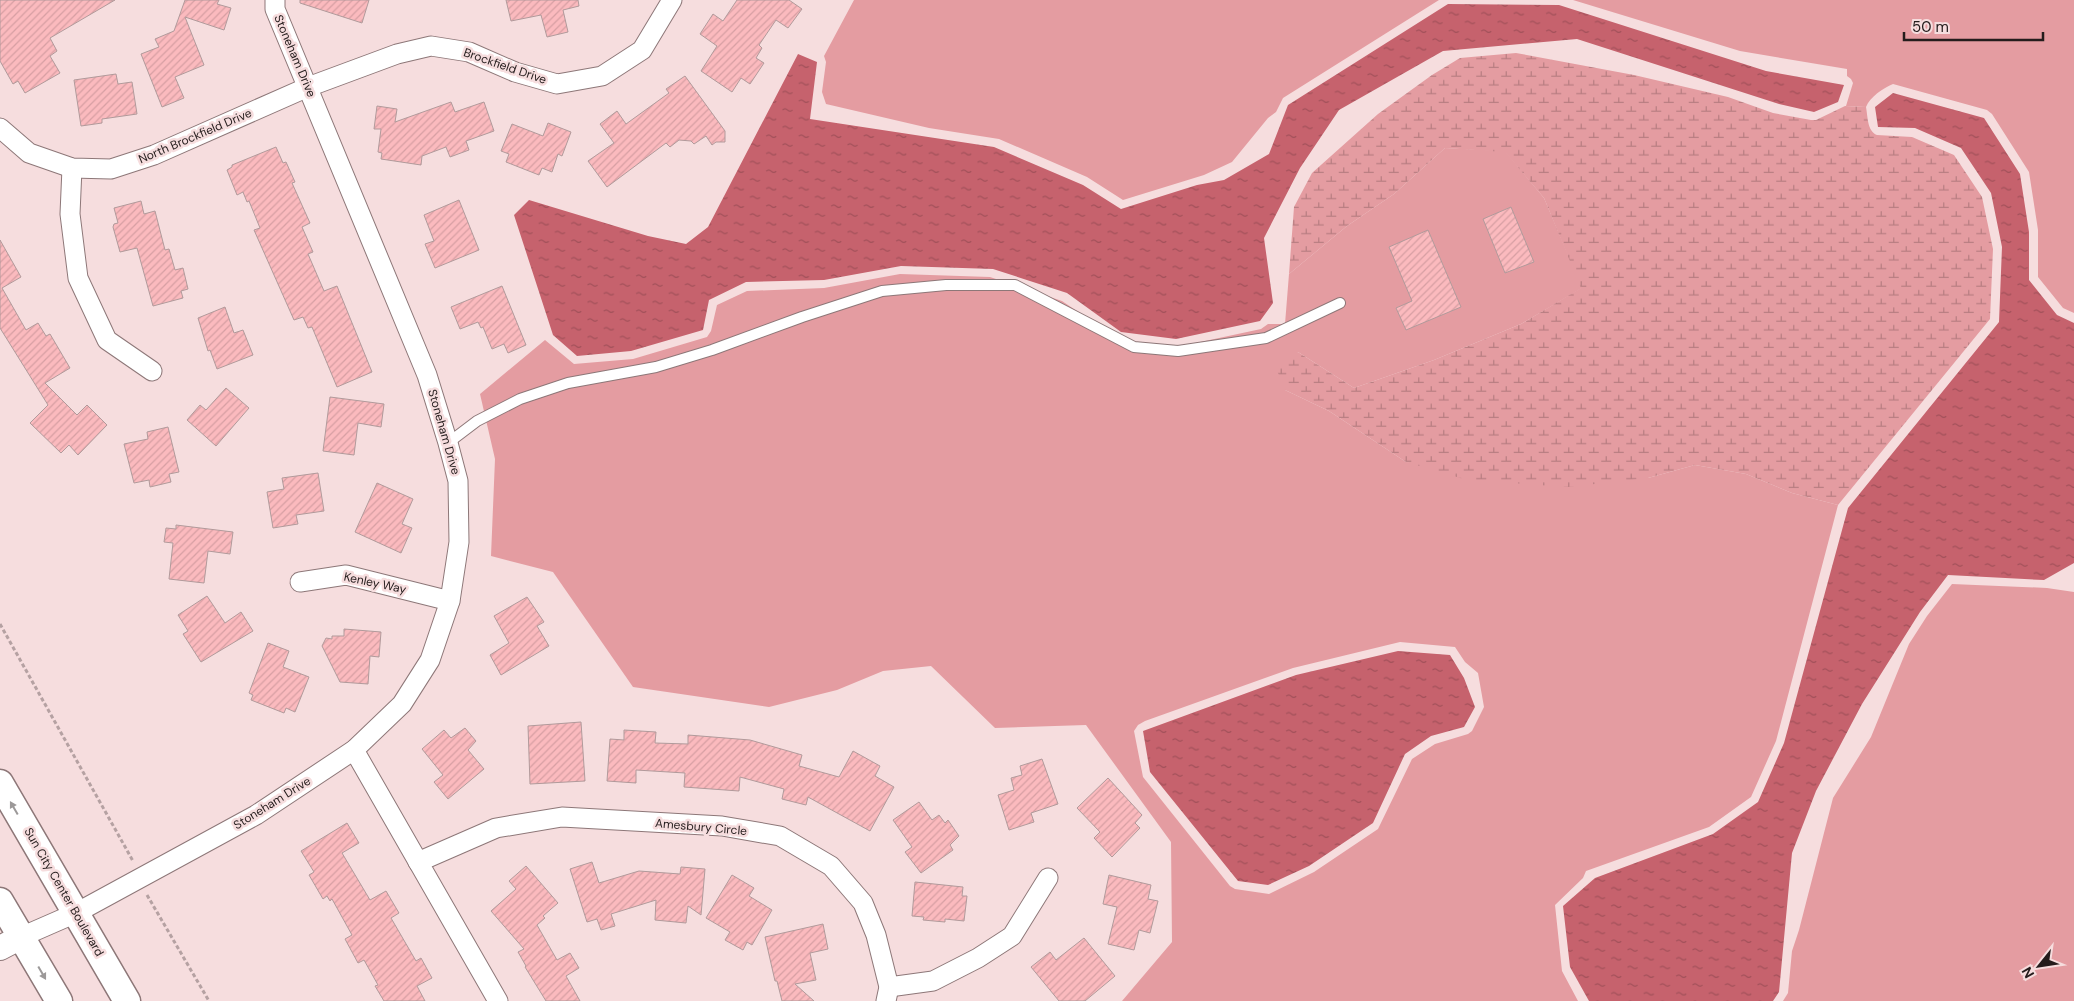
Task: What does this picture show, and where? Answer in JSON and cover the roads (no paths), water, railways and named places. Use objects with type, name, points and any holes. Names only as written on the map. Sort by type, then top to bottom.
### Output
[{"type":"main road","name":"Sun City Center Boulevard","points":[[0,783],[127,1001]]},
{"type":"main road","points":[[0,901],[11,943],[59,1001]]},
{"type":"street","name":"Stoneham Drive","points":[[11,943],[76,912],[256,815],[354,750],[402,704],[430,660],[450,601],[459,542],[458,481],[448,443],[427,375],[276,9],[274,0]]},
{"type":"street","name":"Brockfield Drive","points":[[308,87],[397,54],[431,46],[468,52],[515,72],[557,84],[602,76],[642,50],[672,0]]},
{"type":"street","name":"North Brockfield Drive","points":[[0,128],[29,153],[72,168],[111,169],[154,155],[308,87]]},
{"type":"street","points":[[72,168],[70,214],[78,278],[107,340],[152,371]]},
{"type":"street","name":"Kenley Way","points":[[300,582],[346,575],[450,601]]},
{"type":"street","points":[[354,750],[498,1001]]},
{"type":"street","name":"Amesbury Circle","points":[[418,862],[496,828],[562,818],[722,826],[780,836],[831,866],[863,903],[876,935],[888,994]]},
{"type":"street","points":[[888,994],[933,981],[978,958],[1012,936],[1048,878]]},
{"type":"lane","points":[[448,443],[477,421],[520,399],[568,383],[656,367],[703,353],[802,316],[882,291],[946,285],[1015,285],[1134,347],[1178,351],[1266,338],[1340,303]]},
{"type":"water","points":[[1448,4],[1559,5],[1766,71],[1844,85],[1838,102],[1814,112],[1779,104],[1577,39],[1443,51],[1339,110],[1300,168],[1264,238],[1273,303],[1260,321],[1176,339],[1121,332],[1067,293],[993,269],[901,266],[824,280],[746,282],[709,300],[703,330],[631,351],[577,356],[553,335],[514,215],[529,200],[648,236],[686,244],[708,227],[798,54],[817,62],[810,119],[994,147],[1083,185],[1121,209],[1197,185],[1224,180],[1269,154],[1288,105]]},
{"type":"water","points":[[1893,93],[1984,118],[2020,174],[2029,232],[2029,280],[2057,315],[2074,323],[2074,563],[2044,580],[1948,575],[1920,612],[1862,704],[1816,791],[1792,853],[1779,992],[1773,1001],[1589,1001],[1570,967],[1563,906],[1595,878],[1713,834],[1758,802],[1784,743],[1848,508],[1999,322],[2002,247],[1991,193],[1961,148],[1915,128],[1878,127],[1875,107]]},
{"type":"water","points":[[1398,651],[1450,655],[1464,678],[1475,707],[1464,727],[1431,736],[1405,754],[1373,823],[1309,866],[1268,885],[1238,881],[1150,772],[1143,731],[1296,675]]}]
